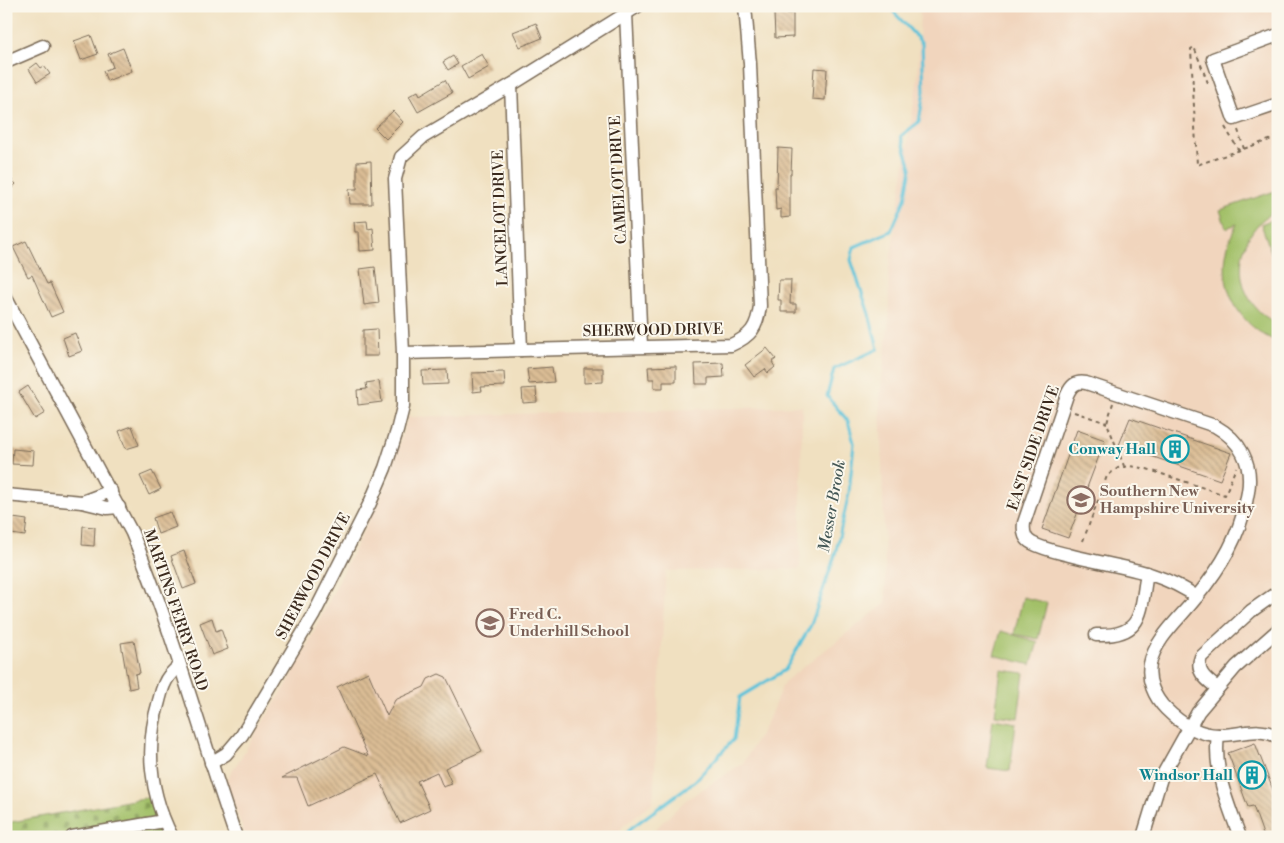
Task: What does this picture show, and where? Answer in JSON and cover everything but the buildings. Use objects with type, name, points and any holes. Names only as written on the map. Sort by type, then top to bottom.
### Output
[{"type":"street","name":"SHERWOOD DRIVE","points":[[211,763],[226,754],[234,746],[312,616],[370,503],[398,431],[403,407],[403,353],[395,179],[401,157],[423,138],[638,6]]},
{"type":"street","name":"SHERWOOD DRIVE","points":[[403,353],[731,345],[743,340],[753,330],[758,319],[759,297],[750,64],[745,6]]},
{"type":"street","name":"CAMELOT DRIVE","points":[[626,13],[641,346]]},
{"type":"street","points":[[1278,35],[1213,59],[1229,122],[1278,104]]},
{"type":"street","points":[[6,62],[43,46]]},
{"type":"street","name":"LANCELOT DRIVE","points":[[511,85],[521,350]]},
{"type":"street","name":"MARTINS FERRY ROAD","points":[[6,298],[111,491],[143,560],[180,665],[236,837]]},
{"type":"street","name":"EAST SIDE DRIVE","points":[[1189,728],[1158,700],[1151,682],[1150,672],[1154,654],[1158,645],[1196,597],[1216,571],[1233,543],[1242,522],[1249,484],[1249,472],[1240,447],[1234,439],[1215,426],[1086,383],[1076,383],[1067,395],[1024,523],[1024,532],[1030,542],[1052,551],[1147,573],[1171,581],[1196,597]]},
{"type":"street","points":[[82,502],[111,491]]},
{"type":"street","points":[[6,495],[82,502],[107,508],[119,507]]},
{"type":"street","points":[[1096,635],[1118,634],[1133,626],[1137,619],[1147,573]]},
{"type":"street","points":[[1217,688],[1204,678],[1200,672],[1201,657],[1251,611],[1278,592]]},
{"type":"street","points":[[1142,837],[1161,778],[1189,728],[1217,688],[1250,652],[1278,630]]},
{"type":"street","points":[[172,837],[159,807],[153,783],[152,733],[154,718],[163,688],[168,677],[180,665]]},
{"type":"street","points":[[1189,728],[1218,735],[1261,731],[1278,737]]},
{"type":"street","points":[[1218,735],[1216,758],[1218,770],[1240,837]]},
{"type":"street","points":[[72,837],[164,821]]},
{"type":"path","points":[[1211,90],[1194,47],[1191,48],[1197,165],[1278,137]]},
{"type":"path","points":[[1229,122],[1244,149]]},
{"type":"path","points":[[1229,122],[1227,134],[1239,151]]},
{"type":"path","points":[[1111,408],[1107,423],[1124,466]]},
{"type":"path","points":[[1077,414],[1107,423]]},
{"type":"path","points":[[1083,541],[1107,476],[1118,468],[1124,466],[1147,469],[1225,495],[1236,465]]},
{"type":"shaded area","name":"Southern New Hampshire University","points":[[920,6],[1278,6],[1278,837],[647,837],[686,800],[743,763],[767,723],[784,682],[886,603],[880,398],[889,316],[888,274],[918,76]]},
{"type":"shaded area","name":"Fred C. Underhill School","points":[[802,406],[800,569],[666,571],[653,802],[623,826],[615,837],[256,837],[244,833],[226,781],[292,676],[385,487],[408,417]]},
{"type":"green space","points":[[1278,190],[1278,209],[1262,220],[1251,234],[1244,250],[1241,267],[1243,284],[1250,300],[1262,313],[1278,324],[1278,342],[1261,333],[1247,322],[1229,293],[1226,259],[1229,241],[1237,224],[1226,228],[1220,210]]},
{"type":"green space","points":[[1278,217],[1278,271],[1261,224]]},
{"type":"green space","points":[[1023,597],[1047,603],[1038,639],[1014,634]]},
{"type":"green space","points":[[1001,631],[1038,642],[1031,665],[994,655]]},
{"type":"green space","points":[[1001,670],[1024,673],[1018,718],[995,715]]},
{"type":"green space","points":[[993,719],[1016,723],[1010,771],[987,768]]},
{"type":"green space","points":[[150,797],[160,828],[165,837],[6,837],[6,823]]},
{"type":"waterway","name":"Messer Brook","points":[[624,837],[631,828],[695,781],[734,739],[740,697],[785,670],[811,625],[835,555],[849,493],[854,443],[848,421],[827,396],[834,369],[878,349],[869,314],[851,260],[854,247],[891,231],[905,199],[911,168],[901,136],[919,122],[924,91],[922,43],[892,10],[894,6]]},
{"type":"place","name":"Conway Hall","points":[[1175,449]]},
{"type":"place","name":"Southern New Hampshire University","points":[[1081,500]]},
{"type":"place","name":"Fred C. Underhill School","points":[[490,623]]},
{"type":"place","name":"Windsor Hall","points":[[1252,775]]}]
